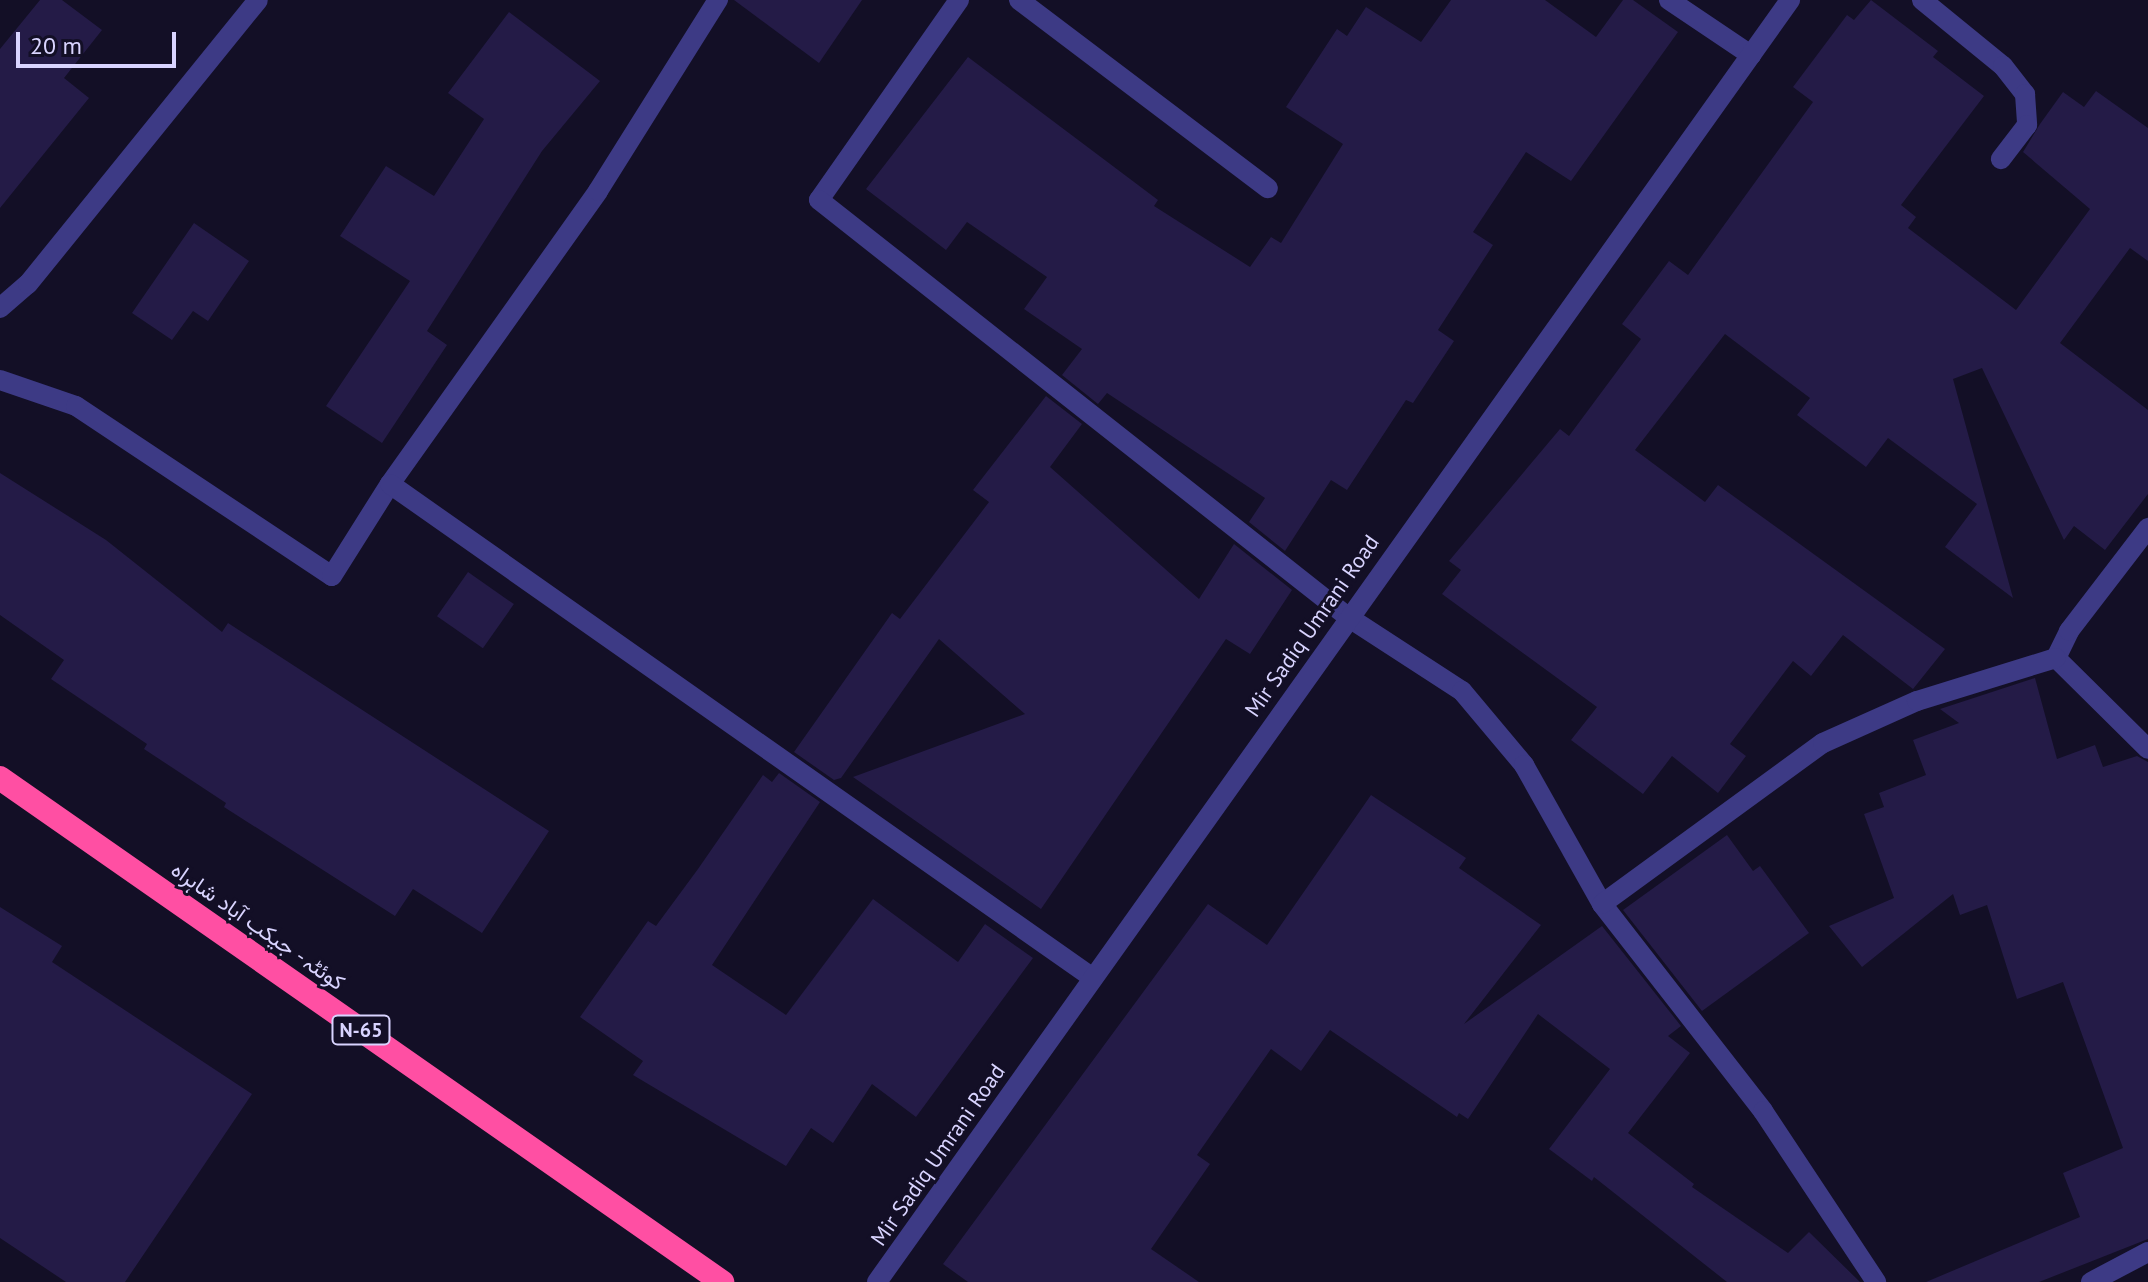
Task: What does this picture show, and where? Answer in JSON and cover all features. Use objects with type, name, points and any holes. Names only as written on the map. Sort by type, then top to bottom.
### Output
[{"type":"highway","name":"کوئٹہ - جیکب آباد شاہراہ","points":[[0,778],[722,1282]]},
{"type":"street","points":[[0,308],[28,284],[258,0]]},
{"type":"street","points":[[0,380],[76,406],[332,576],[390,484],[598,191],[718,0]]},
{"type":"street","points":[[959,0],[819,200],[1348,617],[1462,691],[1524,765],[1602,904],[1763,1111],[1876,1282]]},
{"type":"street","points":[[1019,0],[1268,188]]},
{"type":"street","points":[[1669,0],[1751,55]]},
{"type":"street","name":"Mir Sadiq Umrani Road","points":[[877,1282],[1790,0]]},
{"type":"street","points":[[1922,0],[2003,66],[2025,94],[2027,125],[2001,159]]},
{"type":"street","points":[[390,484],[1093,978]]},
{"type":"street","points":[[1602,904],[1823,743],[1917,701],[2056,658],[2069,631],[2148,528]]},
{"type":"street","points":[[2056,658],[2148,749]]},
{"type":"street","points":[[2091,1282],[2148,1252]]},
{"type":"building","points":[[40,0],[62,0],[102,30],[64,78],[89,98],[0,208],[0,49]]},
{"type":"building","points":[[734,0],[862,0],[819,63]]},
{"type":"building","points":[[1451,0],[1545,0],[1596,37],[1623,0],[1633,0],[1678,32],[1571,181],[1526,152],[1473,232],[1493,245],[1438,330],[1454,341],[1413,403],[1406,400],[1347,490],[1331,480],[1285,551],[1249,522],[1265,498],[1107,393],[1098,404],[1062,375],[1082,349],[1024,309],[1047,277],[967,222],[946,250],[866,189],[968,57],[1158,200],[1154,206],[1250,267],[1271,237],[1281,243],[1343,144],[1286,107],[1337,29],[1347,36],[1366,7],[1421,42]]},
{"type":"building","points":[[1871,0],[1938,51],[1933,57],[1984,96],[1901,205],[1916,217],[1908,228],[2016,310],[2090,209],[2023,152],[2063,92],[2084,107],[2096,91],[2148,128],[2148,261],[2130,248],[2060,343],[2148,410],[2148,494],[2105,550],[2074,526],[2064,540],[1982,368],[1953,379],[2013,598],[1945,547],[1977,504],[1888,438],[1866,467],[1797,415],[1810,398],[1725,334],[1635,450],[1705,502],[1718,485],[1945,649],[1913,689],[1843,635],[1811,676],[1793,661],[1730,744],[1746,756],[1718,793],[1672,756],[1643,794],[1571,740],[1597,707],[1442,594],[1461,570],[1449,561],[1560,429],[1569,436],[1641,339],[1622,324],[1669,261],[1688,275],[1813,102],[1793,87],[1847,15],[1854,20]]},
{"type":"building","points":[[509,12],[600,81],[542,151],[427,331],[447,345],[382,443],[326,406],[410,281],[340,236],[386,166],[434,196],[484,119],[448,93]]},
{"type":"building","points":[[194,223],[249,261],[208,321],[193,311],[172,340],[132,313]]},
{"type":"building","points":[[1046,396],[1082,424],[1050,467],[1199,599],[1234,544],[1292,590],[1250,654],[1226,639],[1041,909],[853,777],[1025,714],[939,639],[841,778],[834,780],[794,752],[892,613],[900,619],[989,502],[973,490]]},
{"type":"building","points":[[0,473],[106,540],[222,632],[228,623],[549,831],[482,933],[413,889],[395,916],[224,807],[226,803],[144,749],[147,744],[51,679],[64,660],[0,615]]},
{"type":"building","points":[[468,572],[514,604],[483,648],[437,616]]},
{"type":"building","points":[[2035,678],[2057,759],[2095,745],[2103,767],[2137,756],[2148,762],[2148,1239],[2039,1282],[1926,1282],[2080,1217],[2063,1173],[2123,1148],[2063,982],[2017,999],[1987,905],[1960,915],[1953,894],[1862,967],[1829,926],[1894,898],[1864,814],[1884,807],[1879,793],[1926,775],[1913,740],[1959,723],[1940,709]]},
{"type":"building","points":[[779,773],[820,802],[712,965],[786,1015],[873,899],[958,962],[985,924],[1033,958],[916,1117],[872,1084],[833,1143],[811,1128],[786,1166],[633,1075],[643,1061],[580,1017],[648,921],[656,926],[763,775],[772,782]]},
{"type":"building","points":[[1371,795],[1466,858],[1459,868],[1541,925],[1464,1024],[1602,926],[1681,1026],[1668,1036],[1690,1053],[1628,1133],[1694,1184],[1692,1187],[1788,1253],[1809,1232],[1860,1282],[1727,1282],[1594,1177],[1592,1181],[1549,1149],[1610,1069],[1538,1014],[1468,1119],[1459,1113],[1457,1117],[1330,1030],[1301,1071],[1271,1049],[1197,1155],[1210,1164],[1151,1249],[1199,1282],[968,1282],[943,1264],[1208,904],[1267,945]]},
{"type":"building","points":[[1727,835],[1753,871],[1760,866],[1809,933],[1702,1011],[1623,910]]},
{"type":"building","points":[[0,907],[62,946],[52,962],[252,1094],[125,1282],[66,1282],[0,1238]]}]
